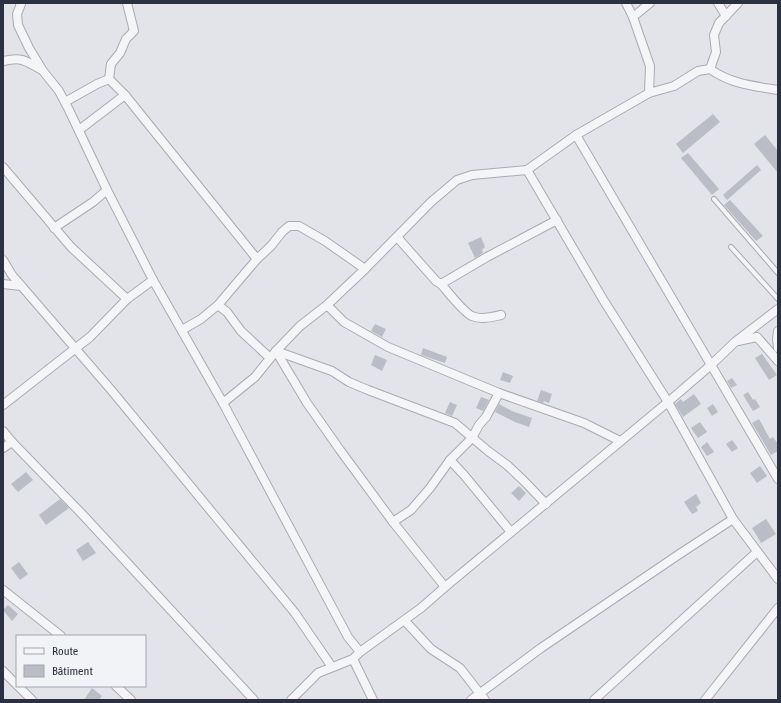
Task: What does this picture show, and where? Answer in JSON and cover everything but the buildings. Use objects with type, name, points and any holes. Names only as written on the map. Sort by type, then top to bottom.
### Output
[{"type":"street","points":[[20,3],[21,4],[17,14],[18,25],[29,48],[65,102],[107,190],[153,280],[223,403],[348,637],[360,652]]},
{"type":"street","points":[[109,79],[111,64],[120,53],[126,39],[134,31],[127,3]]},
{"type":"street","points":[[626,3],[633,17],[650,66],[649,93]]},
{"type":"street","points":[[633,17],[650,3]]},
{"type":"street","points":[[718,3],[726,16]]},
{"type":"street","points":[[710,69],[716,52],[714,34],[719,23],[738,3]]},
{"type":"street","points":[[3,61],[16,58],[27,61],[43,71]]},
{"type":"street","points":[[223,403],[255,377],[276,351],[300,326],[326,305],[365,269],[430,202],[457,180],[472,175],[527,170],[576,135],[649,93],[674,86],[698,71],[710,69],[732,82],[778,90]]},
{"type":"street","points":[[65,102],[109,79]]},
{"type":"street","points":[[109,79],[124,95],[257,259]]},
{"type":"street","points":[[79,130],[124,95]]},
{"type":"street","points":[[576,135],[778,479]]},
{"type":"street","points":[[3,167],[70,247],[127,299]]},
{"type":"street","points":[[527,170],[604,301],[668,402],[733,519],[778,579]]},
{"type":"street","points":[[54,228],[93,202],[107,190]]},
{"type":"street","points":[[442,284],[488,257],[557,220]]},
{"type":"street","points":[[182,330],[202,319],[218,305],[257,259],[289,226],[299,226],[325,241],[365,269]]},
{"type":"street","points":[[397,236],[436,281],[442,284],[466,312],[472,316],[488,317],[501,315]]},
{"type":"street","points":[[3,260],[21,286],[112,391],[295,614],[332,667]]},
{"type":"street","points":[[3,405],[90,337],[127,299],[153,280]]},
{"type":"street","points":[[3,284],[21,286]]},
{"type":"street","points":[[218,305],[227,312],[241,331],[270,358]]},
{"type":"street","points":[[326,305],[344,322],[388,347],[499,393],[584,423],[620,441]]},
{"type":"street","points":[[291,700],[318,673],[353,659],[360,652],[405,621],[668,402],[735,342],[778,309]]},
{"type":"street","points":[[778,331],[778,348]]},
{"type":"street","points":[[735,342],[757,337],[778,361]]},
{"type":"street","points":[[276,351],[332,371],[349,382],[455,423],[519,475],[546,504]]},
{"type":"street","points":[[276,351],[307,403],[340,450],[393,522],[445,587]]},
{"type":"street","points":[[393,522],[411,510],[430,488],[450,460],[472,438],[479,425],[486,417],[499,393]]},
{"type":"street","points":[[3,431],[254,700]]},
{"type":"street","points":[[3,448],[12,442]]},
{"type":"street","points":[[450,460],[511,532]]},
{"type":"street","points":[[471,700],[483,697],[542,648],[733,519]]},
{"type":"street","points":[[594,700],[757,552]]},
{"type":"street","points":[[3,590],[60,635]]},
{"type":"street","points":[[705,700],[778,608]]},
{"type":"street","points":[[405,621],[431,650],[460,668],[483,697]]},
{"type":"street","points":[[353,659],[373,700]]},
{"type":"street","points":[[3,671],[16,685]]},
{"type":"street","points":[[18,687],[32,700]]},
{"type":"street","points":[[117,687],[131,700]]},
{"type":"lane","points":[[714,199],[778,274]]},
{"type":"lane","points":[[731,247],[778,299]]}]
